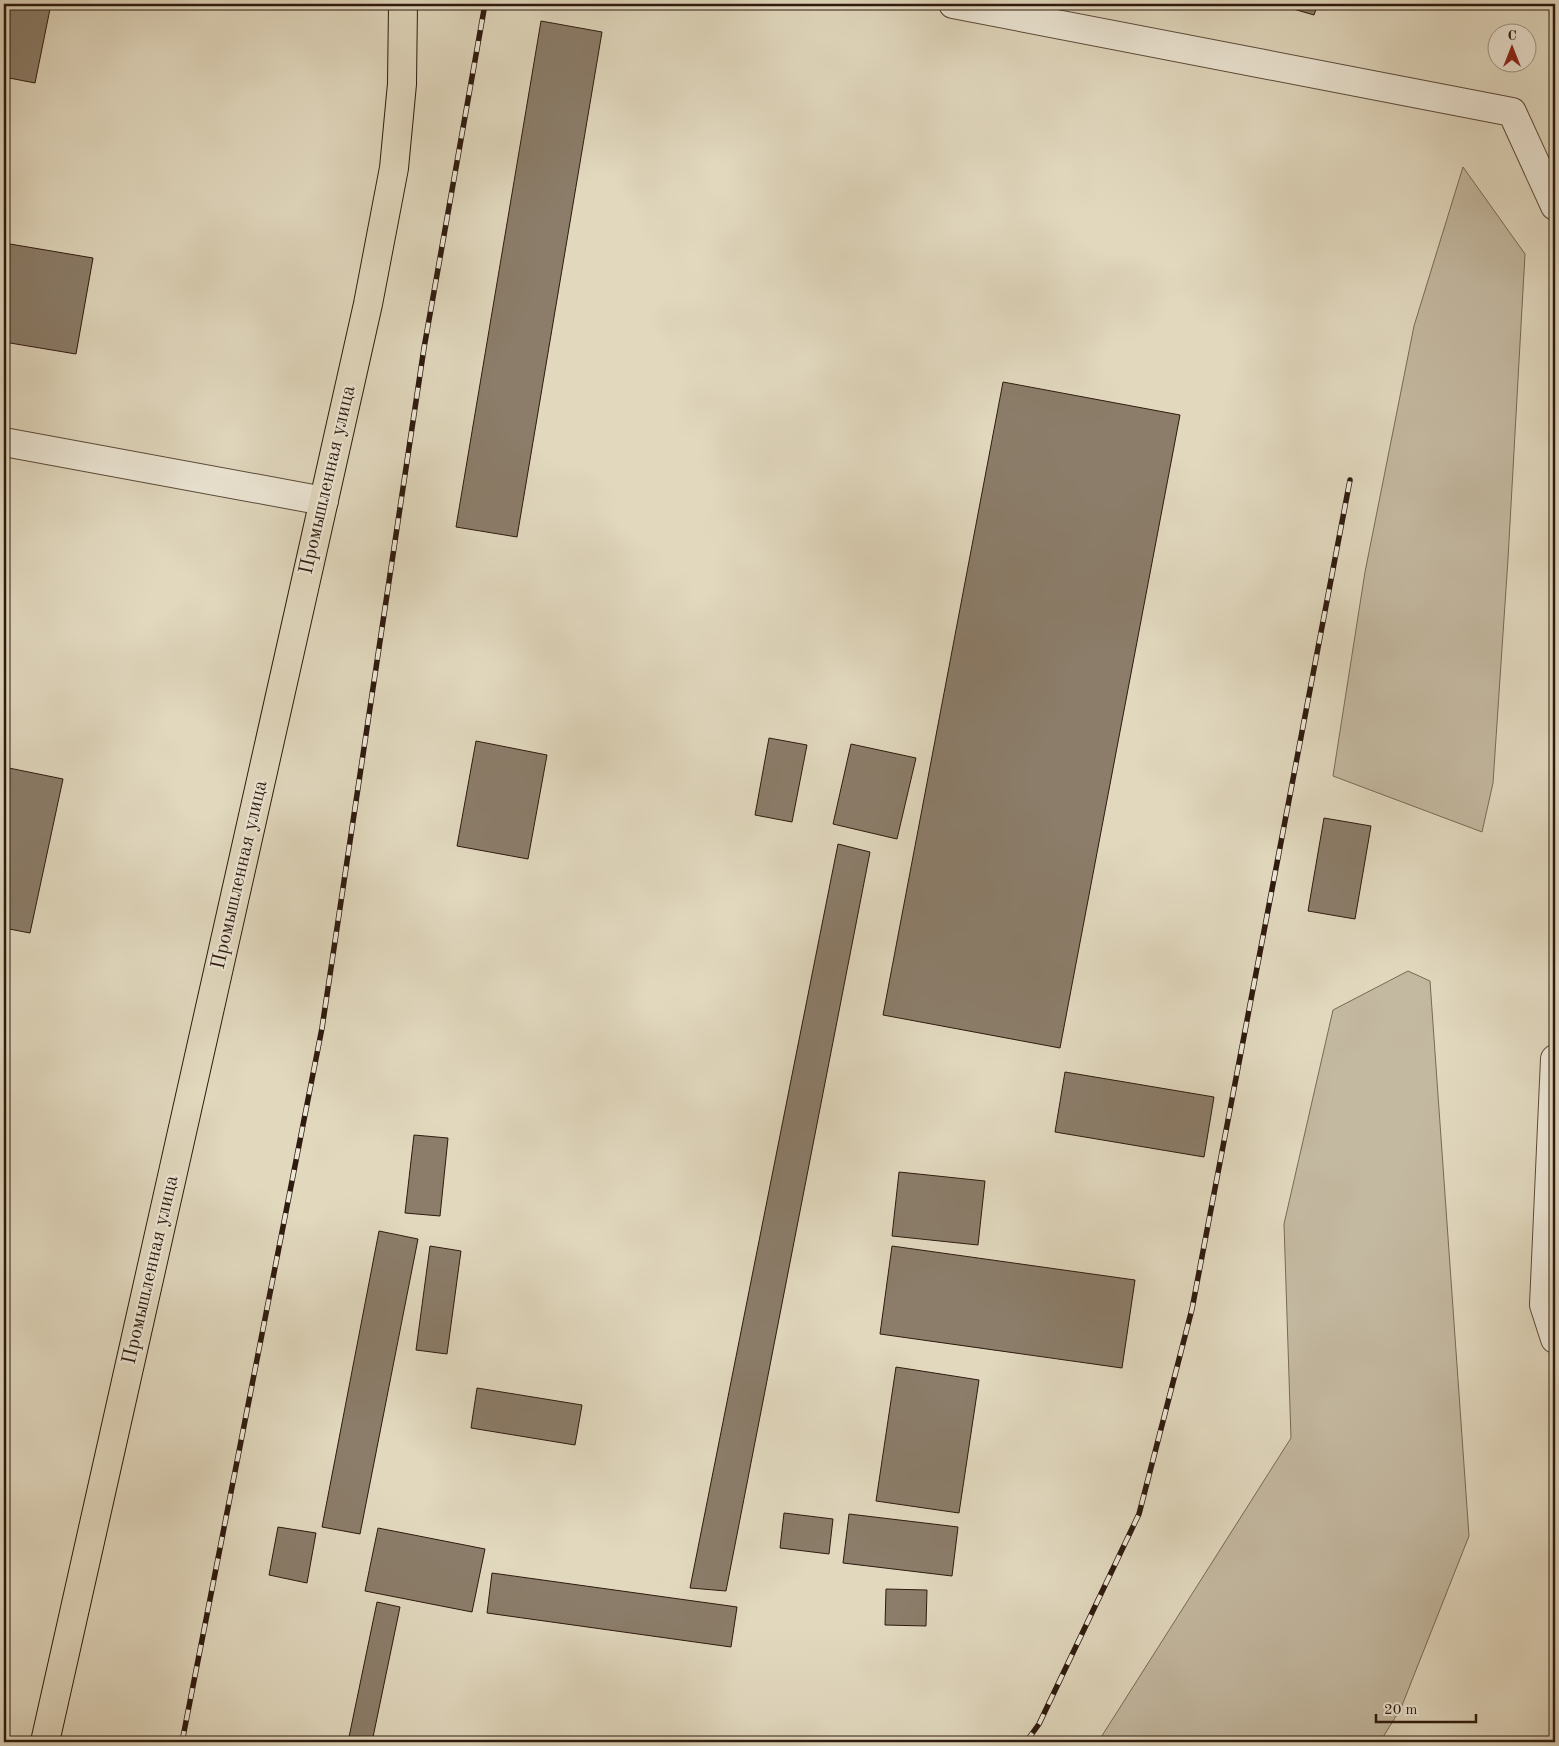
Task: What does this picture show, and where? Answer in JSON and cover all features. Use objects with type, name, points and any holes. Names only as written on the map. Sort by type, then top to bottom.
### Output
[{"type":"main road","name":"Промышленная улица","points":[[45,1742],[368,304],[394,168],[402,84],[403,4]]},
{"type":"street","points":[[953,4],[1512,112],[1555,206]]},
{"type":"street","points":[[4,442],[324,501]]},
{"type":"street","points":[[1555,1059],[1544,1305],[1555,1339]]},
{"type":"shaded area","points":[[1463,167],[1525,254],[1493,783],[1482,832],[1333,776],[1365,572],[1414,326]]},
{"type":"shaded area","points":[[1408,971],[1430,981],[1469,1536],[1401,1708],[1380,1742],[1098,1742],[1291,1438],[1284,1224],[1333,1010]]},
{"type":"building","points":[[4,4],[51,4],[35,83],[4,77]]},
{"type":"building","points":[[1276,4],[1318,4],[1314,15]]},
{"type":"building","points":[[541,21],[602,32],[517,537],[456,527]]},
{"type":"building","points":[[4,243],[93,258],[76,354],[4,342]]},
{"type":"building","points":[[1003,382],[1180,415],[1060,1048],[883,1015]]},
{"type":"building","points":[[769,738],[807,745],[792,822],[755,815]]},
{"type":"building","points":[[476,741],[547,755],[528,859],[457,846]]},
{"type":"building","points":[[851,744],[916,758],[897,839],[833,824]]},
{"type":"building","points":[[4,767],[63,779],[30,933],[4,928]]},
{"type":"building","points":[[1324,818],[1371,826],[1355,919],[1308,911]]},
{"type":"building","points":[[838,844],[870,852],[726,1591],[690,1588]]},
{"type":"building","points":[[1065,1072],[1214,1097],[1204,1157],[1055,1132]]},
{"type":"building","points":[[414,1135],[448,1138],[440,1216],[405,1213]]},
{"type":"building","points":[[899,1172],[985,1181],[978,1245],[892,1236]]},
{"type":"building","points":[[379,1231],[418,1239],[360,1534],[322,1527]]},
{"type":"building","points":[[430,1246],[461,1251],[447,1354],[416,1350]]},
{"type":"building","points":[[892,1246],[1135,1280],[1122,1368],[880,1334]]},
{"type":"building","points":[[896,1367],[979,1380],[959,1513],[876,1501]]},
{"type":"building","points":[[477,1388],[582,1405],[575,1445],[471,1428]]},
{"type":"building","points":[[784,1513],[833,1519],[829,1554],[780,1548]]},
{"type":"building","points":[[849,1514],[958,1527],[952,1576],[843,1563]]},
{"type":"building","points":[[278,1527],[316,1533],[307,1583],[269,1575]]},
{"type":"building","points":[[378,1528],[485,1549],[472,1612],[365,1591]]},
{"type":"building","points":[[492,1573],[737,1607],[731,1647],[487,1613]]},
{"type":"building","points":[[886,1589],[927,1590],[926,1626],[885,1625]]},
{"type":"building","points":[[377,1602],[400,1607],[372,1742],[348,1742]]},
{"type":"railway","points":[[182,1742],[322,1028],[424,348],[485,4]]},
{"type":"railway","points":[[1026,1742],[1039,1724],[1139,1514],[1192,1309],[1350,480]]}]
